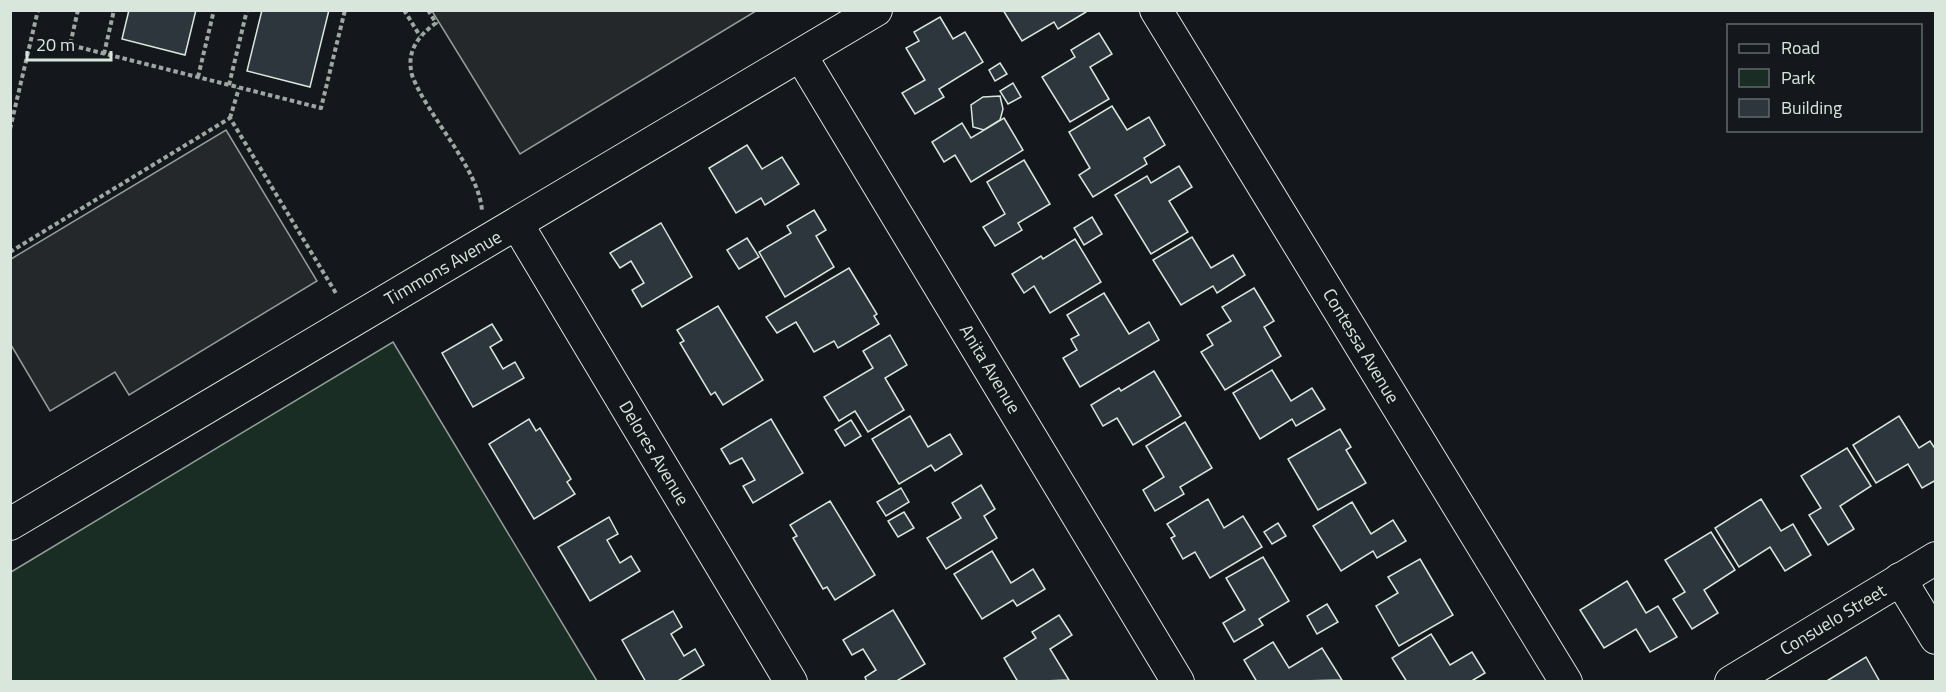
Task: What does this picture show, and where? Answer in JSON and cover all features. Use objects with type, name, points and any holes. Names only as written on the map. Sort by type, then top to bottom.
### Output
[{"type":"street","name":"Timmons Avenue","points":[[10,524],[876,10]]},
{"type":"street","name":"Contessa Avenue","points":[[1156,10],[1566,681]]},
{"type":"street","name":"Anita Avenue","points":[[801,56],[1178,681]]},
{"type":"street","name":"Delores Avenue","points":[[517,224],[791,681]]},
{"type":"street","name":"Consuelo Street","points":[[1731,681],[1935,558]]},
{"type":"street","points":[[1900,579],[1935,638]]},
{"type":"path","points":[[10,129],[38,10]]},
{"type":"path","points":[[78,10],[70,45],[321,108],[345,10]]},
{"type":"path","points":[[104,54],[114,10]]},
{"type":"path","points":[[198,77],[214,10]]},
{"type":"path","points":[[229,85],[247,10]]},
{"type":"path","points":[[404,10],[420,36]]},
{"type":"path","points":[[428,10],[436,23],[420,36],[411,54],[412,75],[471,178],[481,202],[482,212]]},
{"type":"path","points":[[11,252],[230,118],[239,88]]},
{"type":"path","points":[[230,118],[339,298]]},
{"type":"green space","points":[[393,342],[597,681],[11,681],[11,572]]},
{"type":"shaded area","points":[[432,11],[756,11],[520,154]]},
{"type":"shaded area","points":[[226,130],[317,281],[129,395],[115,372],[50,411],[11,345],[11,259]]},
{"type":"building","points":[[129,10],[196,10],[185,55],[122,39]]},
{"type":"building","points":[[262,10],[329,10],[310,87],[247,71]]},
{"type":"building","points":[[1003,10],[1086,10],[1086,12],[1058,29],[1054,22],[1022,41]]},
{"type":"building","points":[[940,17],[953,39],[965,32],[983,62],[939,89],[944,97],[915,114],[902,93],[925,80],[906,48],[919,41],[914,32]]},
{"type":"building","points":[[1099,33],[1112,54],[1090,67],[1109,99],[1070,122],[1042,77],[1075,57],[1071,50]]},
{"type":"building","points":[[1000,63],[1007,74],[995,81],[989,70]]},
{"type":"building","points":[[1013,83],[1021,97],[1008,104],[1000,91]]},
{"type":"building","points":[[1000,96],[1003,109],[1000,120],[984,130],[973,127],[971,105],[983,97]]},
{"type":"building","points":[[1112,106],[1127,130],[1149,117],[1165,145],[1144,158],[1147,164],[1093,197],[1079,175],[1090,168],[1069,132]]},
{"type":"building","points":[[1004,118],[1023,150],[971,182],[955,155],[944,162],[932,142],[962,123],[971,138]]},
{"type":"building","points":[[747,145],[762,169],[782,157],[799,184],[765,205],[761,198],[736,213],[709,168]]},
{"type":"building","points":[[1024,160],[1050,204],[1018,223],[1022,230],[995,246],[983,227],[1005,214],[987,182]]},
{"type":"building","points":[[1179,166],[1192,187],[1169,201],[1188,232],[1151,254],[1115,195],[1147,176],[1151,183]]},
{"type":"building","points":[[814,210],[826,230],[816,236],[834,267],[785,297],[759,252],[791,233],[787,226]]},
{"type":"building","points":[[1092,217],[1102,234],[1084,245],[1074,228]]},
{"type":"building","points":[[661,223],[692,277],[642,307],[632,290],[644,283],[631,261],[620,268],[610,253]]},
{"type":"building","points":[[1192,237],[1211,268],[1233,255],[1245,275],[1217,293],[1213,286],[1181,305],[1153,260]]},
{"type":"building","points":[[747,238],[759,257],[739,269],[727,250]]},
{"type":"building","points":[[1075,239],[1101,282],[1050,313],[1034,286],[1024,293],[1012,274],[1041,256],[1043,259]]},
{"type":"building","points":[[849,268],[877,314],[874,316],[879,324],[838,348],[834,341],[814,352],[796,322],[777,333],[766,317]]},
{"type":"building","points":[[1254,288],[1274,321],[1264,327],[1281,356],[1225,390],[1201,352],[1213,345],[1207,335],[1231,321],[1222,307]]},
{"type":"building","points":[[1104,293],[1129,334],[1149,322],[1159,340],[1080,387],[1063,358],[1077,350],[1071,339],[1079,335],[1067,315]]},
{"type":"building","points":[[718,306],[763,380],[723,405],[715,392],[711,395],[680,343],[684,341],[677,330]]},
{"type":"building","points":[[492,324],[502,340],[490,347],[503,369],[515,362],[524,378],[473,407],[442,353]]},
{"type":"building","points":[[890,335],[907,365],[885,378],[904,410],[868,432],[855,411],[839,421],[824,397],[873,368],[863,351]]},
{"type":"building","points":[[1272,370],[1291,401],[1312,388],[1325,409],[1296,426],[1292,419],[1260,439],[1233,393]]},
{"type":"building","points":[[1154,371],[1181,416],[1133,445],[1117,418],[1103,426],[1091,405],[1119,388],[1121,391]]},
{"type":"building","points":[[910,416],[928,447],[950,434],[962,454],[935,471],[931,465],[899,484],[872,439]]},
{"type":"building","points":[[1899,416],[1919,448],[1930,441],[1936,450],[1936,480],[1922,488],[1908,464],[1876,483],[1853,445]]},
{"type":"building","points":[[529,419],[536,431],[540,428],[571,479],[567,482],[575,494],[534,519],[489,444]]},
{"type":"building","points":[[771,419],[803,473],[753,503],[743,486],[755,480],[742,458],[730,464],[721,449]]},
{"type":"building","points":[[851,420],[861,436],[845,446],[835,430]]},
{"type":"building","points":[[1185,422],[1212,468],[1180,487],[1184,494],[1155,511],[1143,490],[1164,477],[1146,446]]},
{"type":"building","points":[[1340,429],[1351,447],[1346,450],[1366,483],[1318,510],[1288,459]]},
{"type":"building","points":[[1847,448],[1871,486],[1840,506],[1854,529],[1828,545],[1809,515],[1821,508],[1801,476]]},
{"type":"building","points":[[981,485],[995,509],[984,516],[997,538],[946,569],[927,538],[961,518],[952,503]]},
{"type":"building","points":[[901,488],[909,502],[886,516],[877,502]]},
{"type":"building","points":[[1208,499],[1224,528],[1243,516],[1262,547],[1210,578],[1195,552],[1183,559],[1171,538],[1175,536],[1167,524]]},
{"type":"building","points":[[1761,499],[1781,531],[1793,524],[1811,555],[1785,571],[1770,547],[1739,567],[1715,528]]},
{"type":"building","points":[[830,501],[875,575],[835,600],[827,587],[823,589],[793,538],[797,536],[790,525]]},
{"type":"building","points":[[1352,502],[1371,534],[1393,520],[1406,541],[1377,558],[1373,551],[1341,571],[1313,526]]},
{"type":"building","points":[[904,512],[914,528],[898,537],[888,521]]},
{"type":"building","points":[[609,517],[618,534],[607,540],[620,563],[631,556],[640,571],[590,601],[558,547]]},
{"type":"building","points":[[1278,523],[1286,536],[1272,544],[1264,532]]},
{"type":"building","points":[[1711,532],[1735,570],[1704,590],[1718,613],[1692,629],[1673,599],[1685,592],[1665,560]]},
{"type":"building","points":[[992,551],[1011,583],[1033,569],[1045,589],[1017,606],[1013,600],[982,619],[954,574]]},
{"type":"building","points":[[1263,557],[1289,601],[1259,619],[1263,625],[1234,642],[1223,623],[1245,610],[1226,578]]},
{"type":"building","points":[[1420,559],[1453,615],[1399,646],[1376,606],[1398,593],[1388,577]]},
{"type":"building","points":[[1627,581],[1646,613],[1658,606],[1677,637],[1650,652],[1636,629],[1604,648],[1580,610]]},
{"type":"building","points":[[1327,604],[1338,622],[1317,634],[1307,616]]},
{"type":"building","points":[[893,610],[925,664],[895,682],[867,682],[865,677],[876,670],[863,649],[852,655],[843,640]]},
{"type":"building","points":[[673,611],[682,627],[671,634],[684,656],[695,649],[704,665],[676,682],[646,682],[622,640]]},
{"type":"building","points":[[1059,615],[1072,635],[1050,649],[1069,680],[1018,682],[1004,658],[1036,638],[1032,632]]},
{"type":"building","points":[[1431,634],[1450,665],[1472,652],[1485,673],[1470,682],[1407,682],[1392,658]]},
{"type":"building","points":[[1273,642],[1289,668],[1322,648],[1342,680],[1257,682],[1244,660]]},
{"type":"building","points":[[1866,657],[1880,682],[1825,682]]}]
